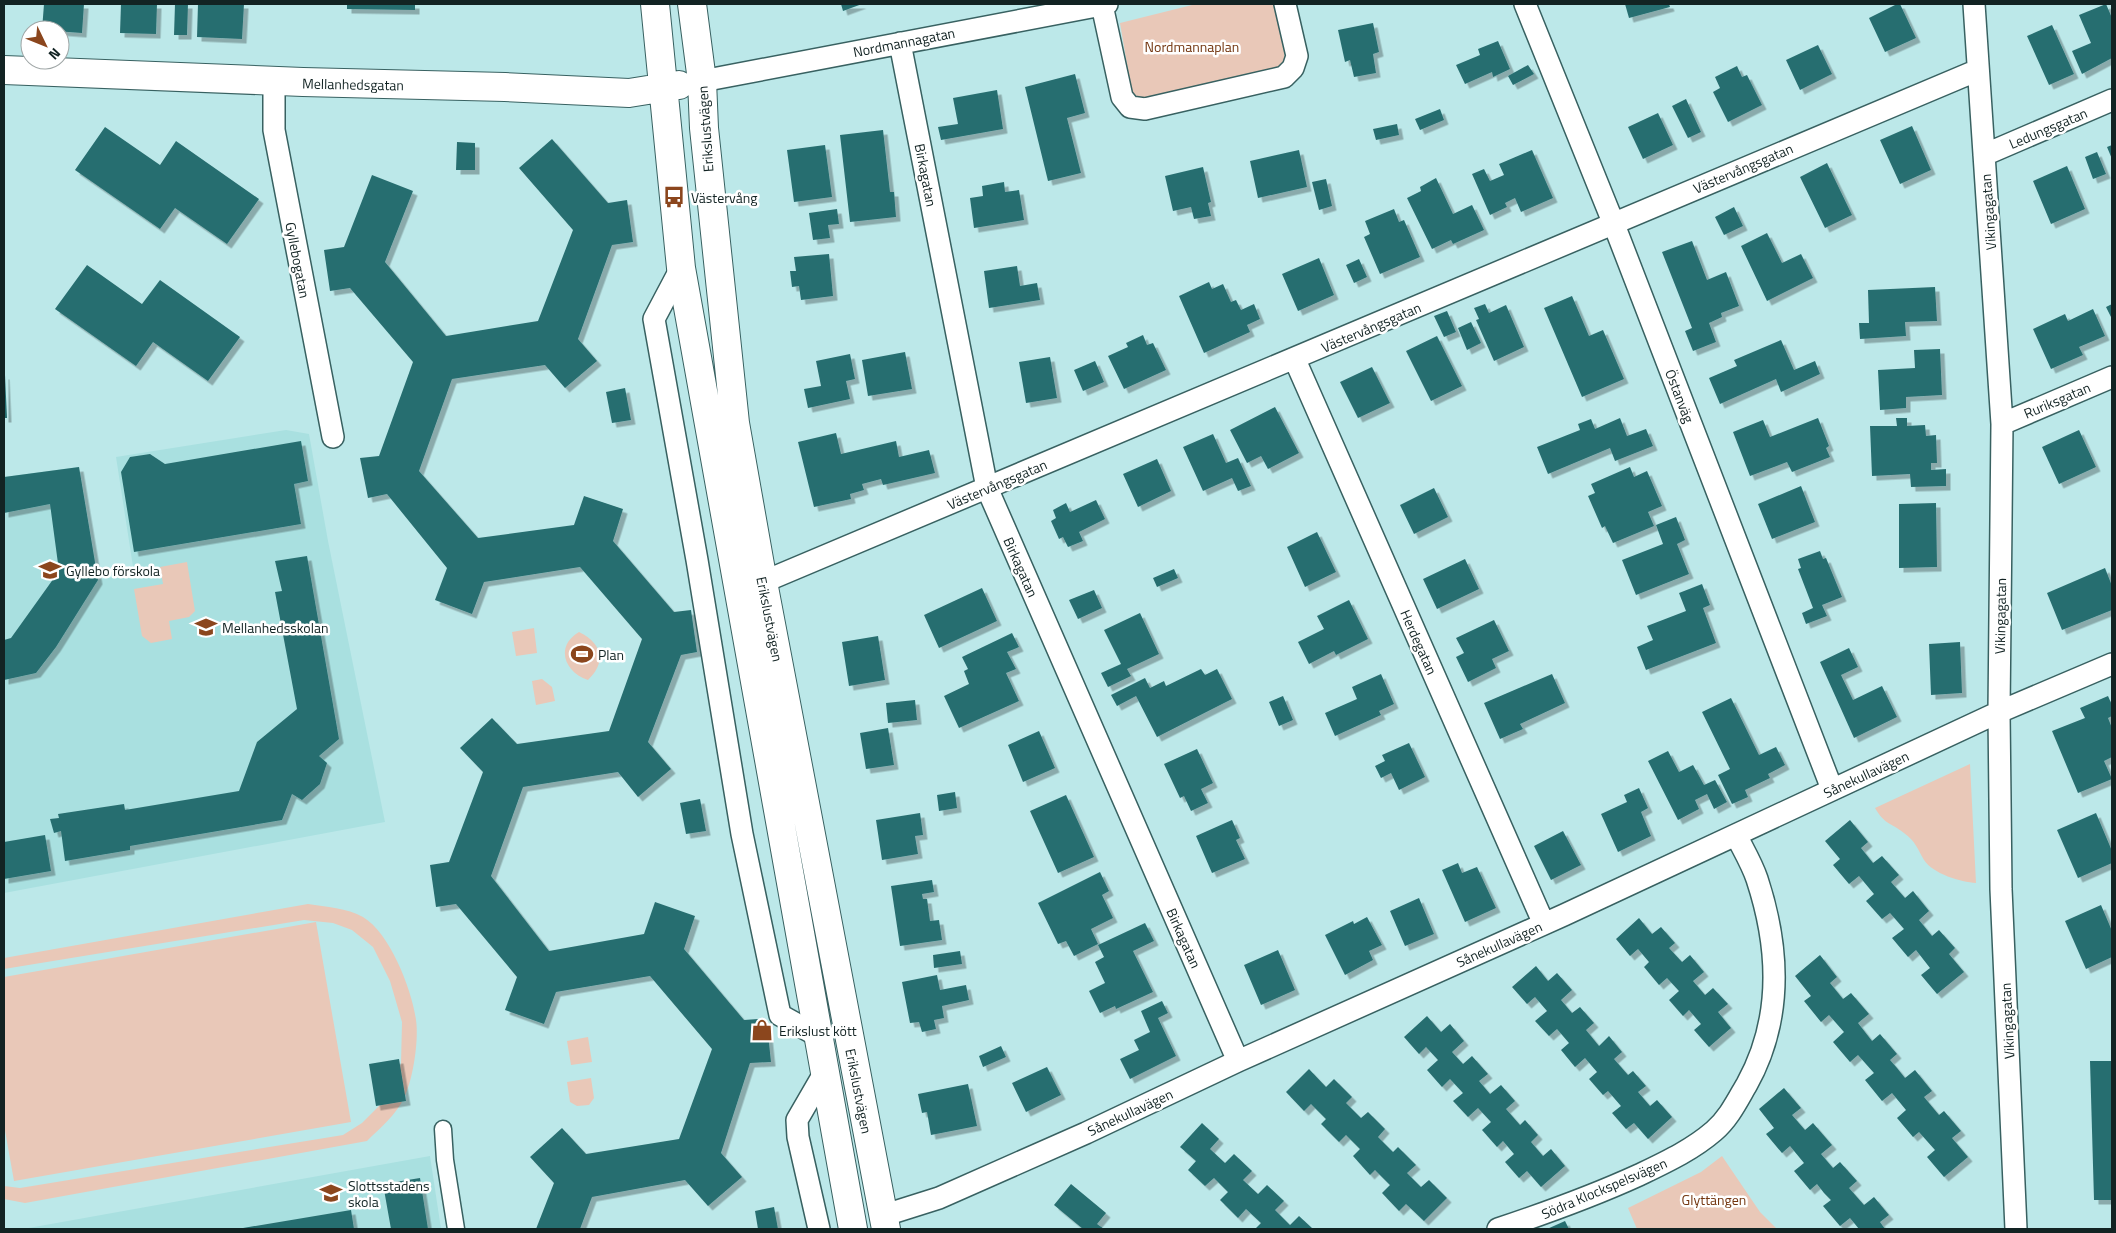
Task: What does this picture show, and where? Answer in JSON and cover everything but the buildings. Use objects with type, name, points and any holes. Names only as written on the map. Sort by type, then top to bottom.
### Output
[{"type":"street","name":"Erikslustvägen","points":[[655,4],[662,88],[682,268],[853,1229]]},
{"type":"street","name":"Erikslustvägen","points":[[692,4],[702,81],[704,128],[736,423],[762,582],[884,1223]]},
{"type":"street","name":"Nordmannagatan","points":[[702,81],[1105,4]]},
{"type":"street","points":[[1105,4],[1122,98],[1130,107],[1145,109],[1284,77],[1293,68],[1297,56],[1285,4]]},
{"type":"street","name":"Östanväg","points":[[1525,4],[1613,222],[1832,790]]},
{"type":"street","name":"Vikingagatan","points":[[1974,4],[2002,424],[1999,712],[2000,889],[2016,1229]]},
{"type":"street","name":"Birkagatan","points":[[900,42],[987,488],[1238,1061]]},
{"type":"street","name":"Mellanhedsgatan","points":[[4,70],[629,93],[702,81]]},
{"type":"street","name":"Västervångsgatan","points":[[762,582],[1294,360],[1613,222],[1978,70]]},
{"type":"street","name":"Gyllebogatan","points":[[274,81],[274,130],[333,437]]},
{"type":"street","name":"Ledungsgatan","points":[[1984,155],[2112,100]]},
{"type":"street","points":[[682,268],[654,319],[697,560],[742,834],[780,1015],[820,1037]]},
{"type":"street","name":"Herdegatan","points":[[1294,360],[1544,924]]},
{"type":"street","name":"Ruriksgatan","points":[[2002,424],[2112,377]]},
{"type":"street","name":"Sånekullavägen","points":[[884,1223],[1544,924],[1999,712],[2112,664]]},
{"type":"street","name":"Södra Klockspelsvägen","points":[[1498,1229],[1607,1190],[1674,1159],[1714,1131],[1730,1114],[1754,1071],[1769,1028],[1776,988],[1772,930],[1757,878],[1736,835]]},
{"type":"street","name":"Erikslustvägen","points":[[819,1229],[798,1137],[796,1120],[826,1070]]},
{"type":"street","points":[[443,1129],[456,1229]]},
{"type":"shaded area","name":"Mellanhedsskolan","points":[[286,430],[309,434],[328,541],[385,822],[4,893],[4,477],[79,467],[98,580],[134,573],[116,457]]},
{"type":"shaded area","name":"Slottsstadens skola","points":[[430,1156],[441,1229],[23,1229]]},
{"type":"green space","name":"Nordmannaplan","points":[[1196,4],[1274,4],[1286,62],[1277,70],[1142,98],[1132,94],[1120,23]]},
{"type":"green space","points":[[187,562],[195,611],[189,617],[169,621],[172,639],[151,643],[142,636],[134,589],[163,584],[160,567]]},
{"type":"green space","points":[[534,628],[537,653],[516,656],[512,632]]},
{"type":"green space","name":"Plan","points":[[579,632],[593,642],[599,653],[600,660],[598,666],[588,680],[573,671],[568,665],[566,658],[567,644]]},
{"type":"green space","points":[[542,679],[552,687],[555,701],[536,705],[532,681]]},
{"type":"green space","points":[[1970,764],[1976,883],[1955,879],[1940,873],[1928,865],[1911,839],[1885,820],[1875,808]]},
{"type":"green space","points":[[308,904],[350,912],[363,917],[373,925],[391,949],[398,963],[405,978],[414,1008],[417,1028],[416,1049],[413,1071],[407,1090],[401,1104],[392,1116],[367,1141],[25,1203],[4,1199],[4,1186],[20,1188],[343,1135],[362,1123],[382,1103],[401,1064],[402,1022],[390,981],[373,947],[352,930],[333,923],[304,920],[4,969],[4,958]]},
{"type":"green space","points":[[316,922],[351,1122],[14,1181],[4,1125],[4,977]]},
{"type":"green space","points":[[588,1037],[592,1062],[571,1065],[567,1041]]},
{"type":"green space","points":[[591,1078],[594,1098],[589,1105],[577,1106],[570,1102],[567,1082]]},
{"type":"green space","name":"Glyttängen","points":[[1722,1156],[1760,1212],[1777,1229],[1637,1229],[1628,1208],[1701,1172]]},
{"type":"place","name":"Västervång","points":[[674,197]]},
{"type":"place","name":"Gyllebo förskola","points":[[50,570]]},
{"type":"place","name":"Mellanhedsskolan","points":[[206,627]]},
{"type":"place","name":"Plan","points":[[582,654]]},
{"type":"place","name":"Erikslust kött","points":[[762,1030]]},
{"type":"place","name":"Slottsstadens skola","points":[[331,1193]]}]
